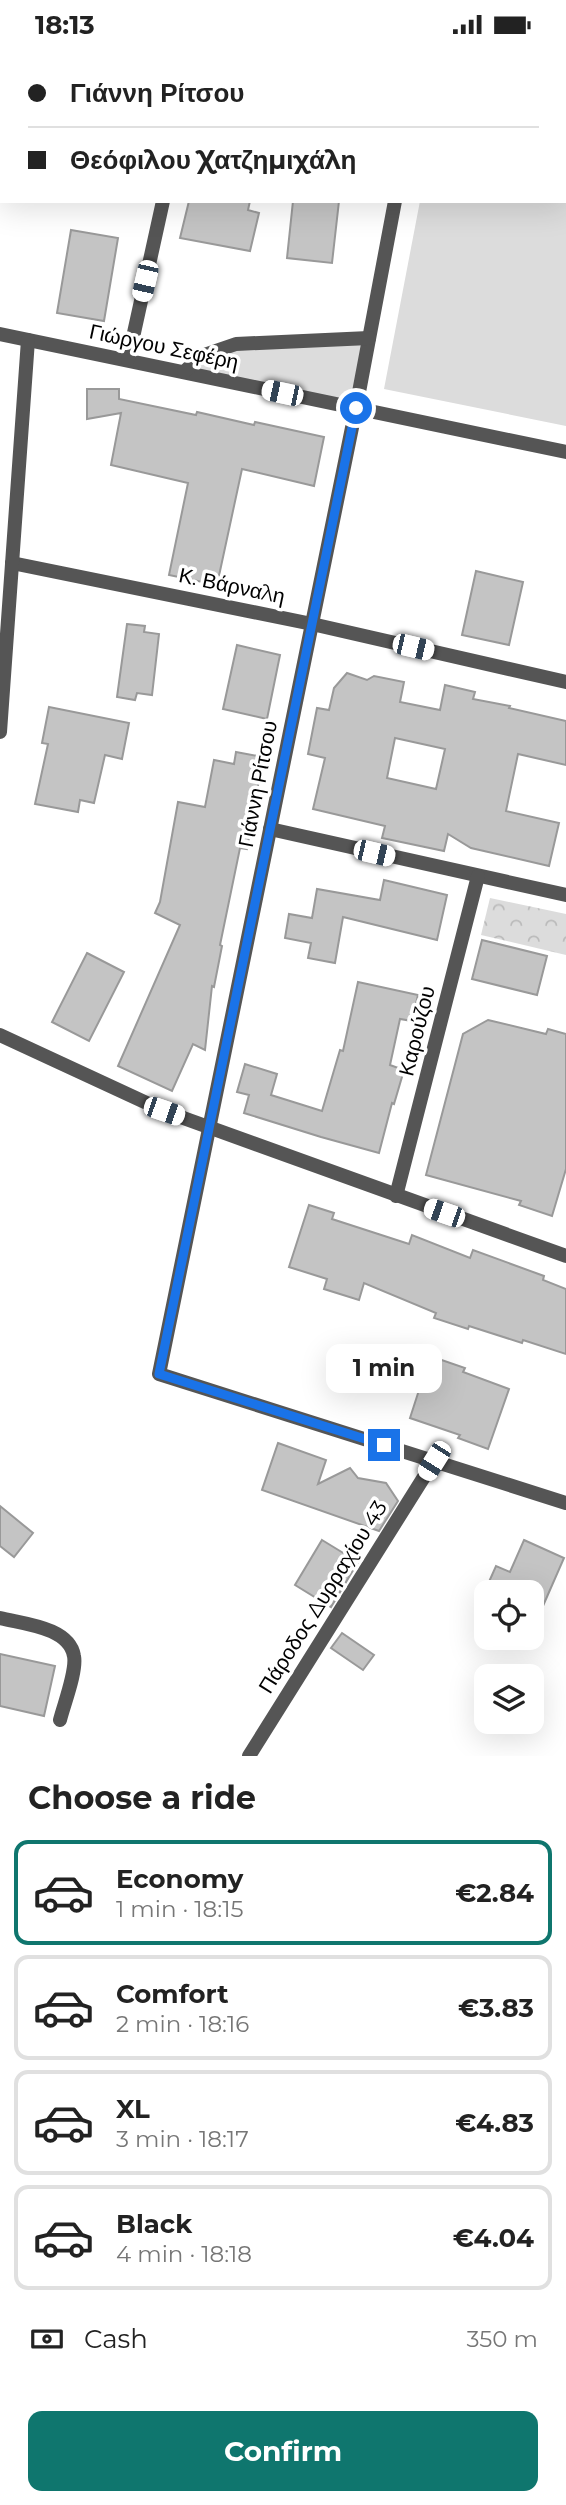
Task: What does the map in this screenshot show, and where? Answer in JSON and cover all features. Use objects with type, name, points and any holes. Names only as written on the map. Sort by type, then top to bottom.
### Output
[{"type":"street","points":[[128,361],[163,203]]},
{"type":"street","name":"Γιάννη Ρίτσου","points":[[395,203],[356,408],[159,1374],[434,1461]]},
{"type":"street","name":"Γιώργου Σεφέρη","points":[[0,334],[566,452]]},
{"type":"street","points":[[184,372],[201,356],[236,344],[369,338]]},
{"type":"street","points":[[0,732],[28,340]]},
{"type":"street","name":"Κ. Βάρναλη","points":[[12,563],[312,624],[566,682]]},
{"type":"street","points":[[270,829],[566,895]]},
{"type":"street","name":"Καρούζου","points":[[396,1196],[478,876]]},
{"type":"street","points":[[0,1035],[134,1099],[396,1196],[565,1252]]},
{"type":"street","points":[[434,1461],[566,1503]]},
{"type":"street","name":"Πάροδος Δυρραχίου 43","points":[[249,1756],[434,1461]]},
{"type":"street","points":[[0,1619],[55,1632],[69,1644],[74,1656],[73,1668],[60,1720]]},
{"type":"green space","points":[[420,203],[566,203],[566,426],[384,389]]},
{"type":"green space","points":[[369,338],[356,408],[184,372],[206,353]]},
{"type":"green space","points":[[490,898],[566,914],[566,955],[481,935]]},
{"type":"building","points":[[189,203],[250,203],[248,210],[259,213],[250,251],[180,238]]},
{"type":"building","points":[[293,203],[339,203],[332,263],[287,258]]},
{"type":"building","points":[[71,230],[118,238],[104,321],[57,313]]},
{"type":"building","points":[[87,389],[119,389],[119,399],[254,425],[255,422],[324,437],[314,486],[242,469],[217,585],[169,575],[188,483],[111,465],[121,413],[87,419]]},
{"type":"building","points":[[476,571],[523,582],[509,645],[462,635]]},
{"type":"building","points":[[127,624],[145,626],[144,632],[159,634],[152,695],[137,693],[135,700],[117,697]]},
{"type":"building","points":[[237,645],[280,655],[267,719],[223,709]]},
{"type":"building","points":[[347,673],[367,680],[374,676],[404,682],[400,702],[440,710],[445,685],[475,692],[473,699],[566,721],[566,765],[518,754],[506,811],[559,823],[549,866],[471,848],[448,834],[444,851],[382,838],[385,826],[313,809],[325,758],[308,754],[317,708],[329,710],[334,688]],"holes":[[[395,738],[445,749],[436,789],[387,778]]]},
{"type":"building","points":[[49,707],[129,723],[122,759],[105,755],[94,803],[80,800],[78,812],[35,804],[48,744],[42,743]]},
{"type":"building","points":[[236,752],[263,757],[247,849],[240,848],[214,987],[212,986],[205,1050],[193,1044],[172,1091],[118,1066],[180,925],[155,913],[160,902],[178,802],[205,807],[214,760],[234,764]]},
{"type":"building","points":[[384,880],[447,895],[437,940],[343,917],[335,963],[308,958],[311,943],[285,938],[289,914],[312,918],[317,889],[380,900]]},
{"type":"building","points":[[482,940],[547,956],[537,995],[472,979]]},
{"type":"building","points":[[87,953],[124,972],[89,1041],[52,1022]]},
{"type":"building","points":[[358,982],[418,995],[412,1021],[400,1019],[390,1065],[404,1070],[379,1153],[244,1113],[249,1095],[237,1092],[245,1064],[277,1074],[271,1095],[322,1111],[340,1050],[343,1051]]},
{"type":"building","points":[[488,1020],[546,1034],[548,1029],[566,1034],[566,1169],[552,1216],[519,1205],[521,1201],[426,1175],[463,1034]]},
{"type":"building","points":[[309,1205],[334,1213],[332,1219],[409,1244],[412,1235],[470,1258],[473,1250],[544,1276],[543,1280],[566,1289],[566,1354],[523,1340],[522,1343],[434,1318],[436,1313],[364,1283],[359,1300],[324,1289],[327,1279],[289,1267]]},
{"type":"building","points":[[430,1356],[465,1368],[463,1372],[509,1389],[488,1449],[458,1438],[460,1435],[410,1418]]},
{"type":"building","points":[[278,1443],[326,1460],[318,1484],[350,1468],[358,1478],[386,1483],[398,1501],[379,1531],[262,1490]]},
{"type":"building","points":[[0,1506],[33,1533],[14,1557],[0,1546]]},
{"type":"building","points":[[322,1540],[358,1562],[331,1607],[295,1585]]},
{"type":"building","points":[[524,1540],[564,1558],[544,1604],[544,1580],[490,1580],[496,1566],[510,1572]]},
{"type":"building","points":[[342,1633],[374,1655],[363,1670],[331,1648]]},
{"type":"building","points":[[0,1654],[55,1666],[44,1716],[0,1706]]},
{"type":"route","points":[[356,408],[159,1374],[384,1445]]}]
